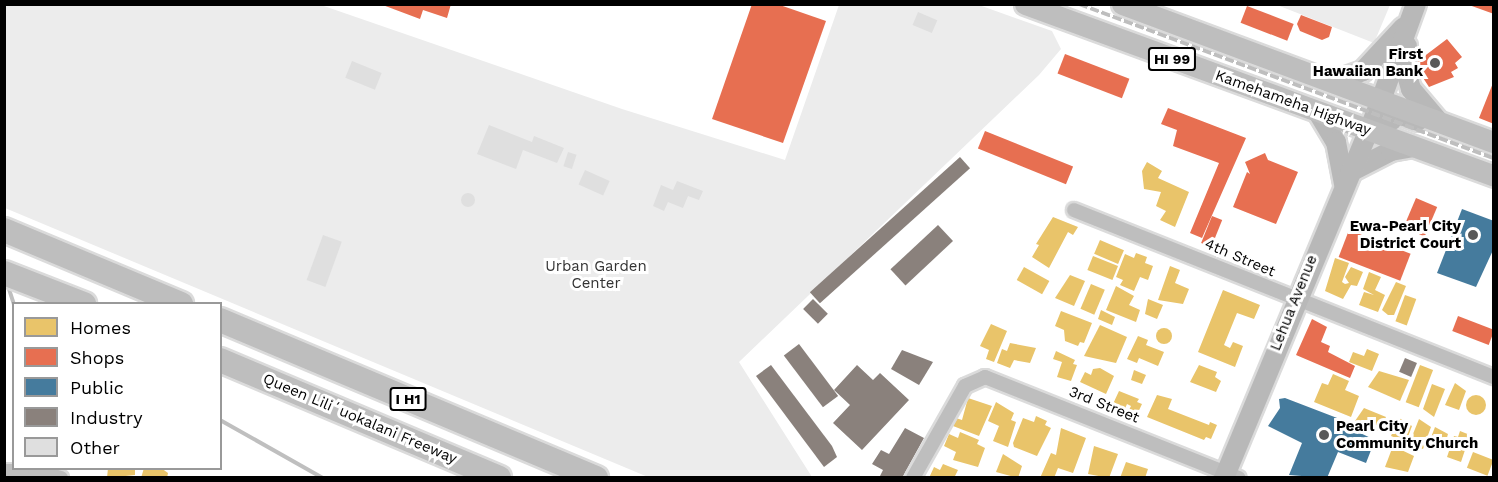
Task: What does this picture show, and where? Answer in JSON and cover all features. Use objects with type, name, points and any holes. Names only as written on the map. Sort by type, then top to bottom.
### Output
[{"type":"highway","points":[[4,230],[178,302]]},
{"type":"highway","points":[[4,273],[81,302]]},
{"type":"highway","name":"I H1","points":[[222,321],[596,477]]},
{"type":"highway","name":"Queen Liliʻuokalani Freeway","points":[[222,361],[499,477]]},
{"type":"main road","name":"Kamehameha Highway","points":[[1025,4],[1319,114],[1494,176]]},
{"type":"main road","name":"HI 99","points":[[1122,4],[1494,142]]},
{"type":"street","points":[[1316,76],[1344,78],[1363,71],[1413,12]]},
{"type":"street","points":[[1413,12],[1406,77],[1420,104],[1438,121]]},
{"type":"street","name":"Lehua Avenue","points":[[1230,476],[1297,298],[1381,100],[1413,12]]},
{"type":"street","points":[[1368,131],[1392,120],[1396,113],[1494,149]]},
{"type":"street","points":[[1319,114],[1336,142],[1347,178],[1391,151],[1414,147]]},
{"type":"street","name":"4th Street","points":[[1074,210],[1494,377]]},
{"type":"street","name":"3rd Street","points":[[913,477],[960,394],[973,380],[998,380],[1230,476]]},
{"type":"street","points":[[4,471],[54,474]]},
{"type":"green space","name":"Urban Garden Center","points":[[5,5],[321,5],[622,109],[785,160],[839,5],[979,5],[1052,31],[1061,49],[1039,75],[739,362],[812,477],[648,477],[5,208]]},
{"type":"green space","points":[[1277,5],[1390,5],[1374,43]]},
{"type":"building: Homes","points":[[1147,162],[1162,171],[1158,178],[1189,192],[1175,227],[1160,220],[1166,211],[1156,206],[1161,192],[1144,189],[1142,171]]},
{"type":"building: Homes","points":[[1053,217],[1078,227],[1073,235],[1068,232],[1049,268],[1032,257],[1039,245],[1036,244]]},
{"type":"building: Homes","points":[[1100,240],[1124,250],[1118,264],[1094,254]]},
{"type":"building: Homes","points":[[1136,253],[1147,257],[1145,263],[1153,266],[1148,280],[1140,277],[1134,291],[1120,285],[1123,280],[1116,277],[1125,254],[1134,258]]},
{"type":"building: Homes","points":[[1093,256],[1118,266],[1112,280],[1087,270]]},
{"type":"building: Homes","points":[[1335,258],[1349,263],[1342,282],[1345,284],[1349,283],[1345,277],[1351,267],[1363,272],[1357,286],[1351,285],[1343,299],[1325,291]]},
{"type":"building: Homes","points":[[1170,266],[1180,270],[1175,283],[1189,289],[1183,304],[1158,300]]},
{"type":"building: Homes","points":[[1024,267],[1049,281],[1042,294],[1017,280]]},
{"type":"building: Homes","points":[[1369,272],[1381,277],[1375,290],[1385,295],[1378,312],[1359,305],[1364,292],[1374,295],[1363,289]]},
{"type":"building: Homes","points":[[1070,275],[1085,281],[1074,306],[1055,298]]},
{"type":"building: Homes","points":[[1396,282],[1406,286],[1394,315],[1388,315],[1382,310]]},
{"type":"building: Homes","points":[[1091,284],[1105,290],[1094,315],[1080,309]]},
{"type":"building: Homes","points":[[1116,286],[1134,296],[1129,305],[1140,310],[1136,322],[1106,310]]},
{"type":"building: Homes","points":[[1223,290],[1260,305],[1254,319],[1237,313],[1224,345],[1230,348],[1233,342],[1243,346],[1235,367],[1198,352]]},
{"type":"building: Homes","points":[[1405,295],[1416,299],[1407,325],[1395,321]]},
{"type":"building: Homes","points":[[1148,299],[1163,305],[1157,319],[1145,314]]},
{"type":"building: Homes","points":[[1101,310],[1115,317],[1112,325],[1098,319]]},
{"type":"building: Homes","points":[[1061,311],[1092,323],[1084,343],[1080,342],[1078,346],[1065,341],[1064,330],[1055,326]]},
{"type":"building: Homes","points":[[991,324],[1007,331],[994,362],[986,359],[989,350],[980,346]]},
{"type":"building: Homes","points":[[1100,325],[1127,337],[1116,363],[1084,356]]},
{"type":"building: Homes","points":[[1164,328],[1170,330],[1172,336],[1170,342],[1164,344],[1158,342],[1156,336],[1158,330]]},
{"type":"building: Homes","points":[[1138,336],[1148,340],[1146,345],[1164,352],[1158,366],[1139,358],[1137,363],[1127,359]]},
{"type":"building: Homes","points":[[1010,343],[1036,348],[1030,363],[1014,360],[1010,368],[997,363],[1002,349],[1007,351]]},
{"type":"building: Homes","points":[[1367,349],[1379,354],[1372,371],[1349,362],[1353,352],[1364,356]]},
{"type":"building: Homes","points":[[1056,351],[1075,360],[1073,364],[1077,365],[1071,381],[1057,377],[1062,362],[1053,359]]},
{"type":"building: Homes","points":[[1199,365],[1217,372],[1215,377],[1221,381],[1216,392],[1190,382]]},
{"type":"building: Homes","points":[[1420,365],[1433,370],[1419,407],[1406,402]]},
{"type":"building: Homes","points":[[1100,368],[1114,376],[1106,394],[1080,382],[1085,372],[1091,375],[1093,369]]},
{"type":"building: Homes","points":[[1134,370],[1146,375],[1142,384],[1131,380]]},
{"type":"building: Homes","points":[[1379,371],[1409,380],[1400,401],[1368,387]]},
{"type":"building: Homes","points":[[1333,374],[1349,381],[1345,390],[1359,396],[1351,417],[1314,402],[1322,383],[1328,385]]},
{"type":"building: Homes","points":[[1455,383],[1466,391],[1459,410],[1445,405]]},
{"type":"building: Homes","points":[[1432,384],[1445,389],[1434,417],[1423,409]]},
{"type":"building: Homes","points":[[1119,391],[1139,399],[1137,402],[1142,404],[1134,421],[1127,414],[1131,406],[1127,404],[1124,411],[1112,406]]},
{"type":"building: Homes","points":[[1157,395],[1172,399],[1168,409],[1209,425],[1210,422],[1217,425],[1211,439],[1206,437],[1204,440],[1147,417]]},
{"type":"building: Homes","points":[[1476,395],[1483,398],[1486,405],[1483,412],[1476,415],[1469,412],[1466,405],[1469,398]]},
{"type":"building: Homes","points":[[968,398],[992,406],[979,436],[953,426],[956,418],[962,420]]},
{"type":"building: Homes","points":[[996,402],[1014,413],[1011,420],[1016,422],[1008,447],[993,441],[999,426],[988,421]]},
{"type":"building: Homes","points":[[1364,408],[1386,417],[1379,431],[1355,421]]},
{"type":"building: Homes","points":[[1036,416],[1047,421],[1045,425],[1051,428],[1037,456],[1014,447],[1013,443],[1023,418],[1034,422]]},
{"type":"building: Homes","points":[[1399,418],[1412,426],[1406,442],[1391,436]]},
{"type":"building: Homes","points":[[1419,419],[1431,427],[1423,449],[1409,444]]},
{"type":"building: Homes","points":[[1435,427],[1448,434],[1443,451],[1428,445]]},
{"type":"building: Homes","points":[[1061,428],[1086,438],[1073,473],[1058,468],[1054,478],[1040,478],[1051,453],[1056,455]]},
{"type":"building: Homes","points":[[1460,431],[1470,435],[1461,462],[1447,457],[1454,436],[1458,437]]},
{"type":"building: Homes","points":[[960,432],[979,440],[977,444],[985,448],[978,467],[953,460],[956,452],[944,446],[949,434],[958,438]]},
{"type":"building: Homes","points":[[1094,446],[1118,454],[1109,478],[1088,474]]},
{"type":"building: Homes","points":[[1393,446],[1414,456],[1408,472],[1385,467]]},
{"type":"building: Homes","points":[[1473,452],[1494,460],[1487,476],[1467,468]]},
{"type":"building: Homes","points":[[1003,454],[1022,466],[1018,478],[996,472]]},
{"type":"building: Homes","points":[[1126,462],[1148,469],[1145,478],[1120,478]]},
{"type":"building: Homes","points":[[943,464],[958,470],[955,476],[929,478],[934,467],[940,470]]},
{"type":"building: Homes","points":[[108,470],[135,470],[135,475],[107,478]]},
{"type":"building: Homes","points":[[143,470],[164,470],[168,473],[167,478],[141,478]]},
{"type":"building: Shops","points":[[380,4],[451,4],[447,18],[423,10],[420,19]]},
{"type":"building: Shops","points":[[752,4],[777,4],[826,21],[783,143],[712,119]]},
{"type":"building: Shops","points":[[1469,4],[1494,4],[1494,14],[1469,5]]},
{"type":"building: Shops","points":[[1247,6],[1294,24],[1287,41],[1241,23]]},
{"type":"building: Shops","points":[[1301,15],[1332,27],[1329,37],[1322,40],[1300,31],[1297,24]]},
{"type":"building: Shops","name":"First Hawaiian Bank","points":[[1447,39],[1462,57],[1455,63],[1458,68],[1451,72],[1454,77],[1429,87],[1414,64]]},
{"type":"building: Shops","points":[[1065,54],[1129,79],[1122,98],[1057,74]]},
{"type":"building: Shops","points":[[1494,83],[1494,124],[1479,118]]},
{"type":"building: Shops","points":[[1168,108],[1246,138],[1202,238],[1190,233],[1219,163],[1173,146],[1177,130],[1161,124]]},
{"type":"building: Shops","points":[[985,131],[1073,167],[1066,184],[978,149]]},
{"type":"building: Shops","points":[[1265,153],[1268,160],[1298,172],[1276,224],[1233,207],[1247,172],[1250,174],[1245,162]]},
{"type":"building: Shops","points":[[1416,198],[1437,207],[1425,236],[1403,227]]},
{"type":"building: Shops","points":[[1212,216],[1222,220],[1211,247],[1201,243]]},
{"type":"building: Shops","points":[[1349,230],[1411,254],[1400,281],[1339,257]]},
{"type":"building: Shops","points":[[1458,316],[1494,330],[1489,345],[1452,331]]},
{"type":"building: Shops","points":[[1312,319],[1327,327],[1321,342],[1330,346],[1328,352],[1355,366],[1350,378],[1296,355]]},
{"type":"building: Public","name":"Ewa-Pearl City District Court","points":[[1462,209],[1494,221],[1494,248],[1476,287],[1437,273]]},
{"type":"building: Public","name":"Pearl City Community Church","points":[[1285,398],[1358,426],[1356,431],[1375,440],[1366,463],[1338,452],[1327,478],[1289,475],[1302,443],[1268,426],[1280,408],[1279,399]]},
{"type":"building: Industry","points":[[960,157],[970,168],[820,303],[810,292]]},
{"type":"building: Industry","points":[[938,225],[953,241],[905,285],[890,269]]},
{"type":"building: Industry","points":[[813,299],[828,314],[818,324],[803,309]]},
{"type":"building: Industry","points":[[799,344],[838,396],[823,407],[784,355]]},
{"type":"building: Industry","points":[[902,350],[933,362],[919,385],[891,369]]},
{"type":"building: Industry","points":[[1405,358],[1417,363],[1411,377],[1399,372]]},
{"type":"building: Industry","points":[[771,365],[832,446],[837,457],[824,467],[756,376]]},
{"type":"building: Industry","points":[[857,365],[873,380],[880,373],[909,400],[862,450],[833,423],[850,405],[834,390]]},
{"type":"building: Industry","points":[[905,428],[924,438],[902,478],[879,478],[883,470],[872,464],[881,450],[889,454]]},
{"type":"building: Other","points":[[918,12],[937,20],[932,33],[913,25]]},
{"type":"building: Other","points":[[352,61],[382,73],[375,90],[345,78]]},
{"type":"building: Other","points":[[489,125],[532,142],[534,136],[564,148],[557,163],[523,150],[516,169],[477,154]]},
{"type":"building: Other","points":[[568,152],[577,155],[572,169],[563,166]]},
{"type":"building: Other","points":[[585,170],[610,181],[603,196],[578,185]]},
{"type":"building: Other","points":[[677,181],[703,191],[699,200],[688,196],[683,208],[668,202],[664,211],[653,206],[661,185],[673,190]]},
{"type":"building: Other","points":[[465,193],[471,193],[475,200],[471,207],[465,207],[461,203],[461,197]]},
{"type":"building: Other","points":[[323,235],[342,242],[325,287],[307,280]]},
{"type":"waterway","points":[[7,283],[13,302]]},
{"type":"waterway","points":[[222,421],[323,478]]},
{"type":"railway","points":[[1079,4],[1494,158]]},
{"type":"place","name":"First Hawaiian Bank","points":[[1435,63]]},
{"type":"place","name":"Ewa-Pearl City District Court","points":[[1473,235]]},
{"type":"place","name":"Pearl City Community Church","points":[[1324,435]]}]
